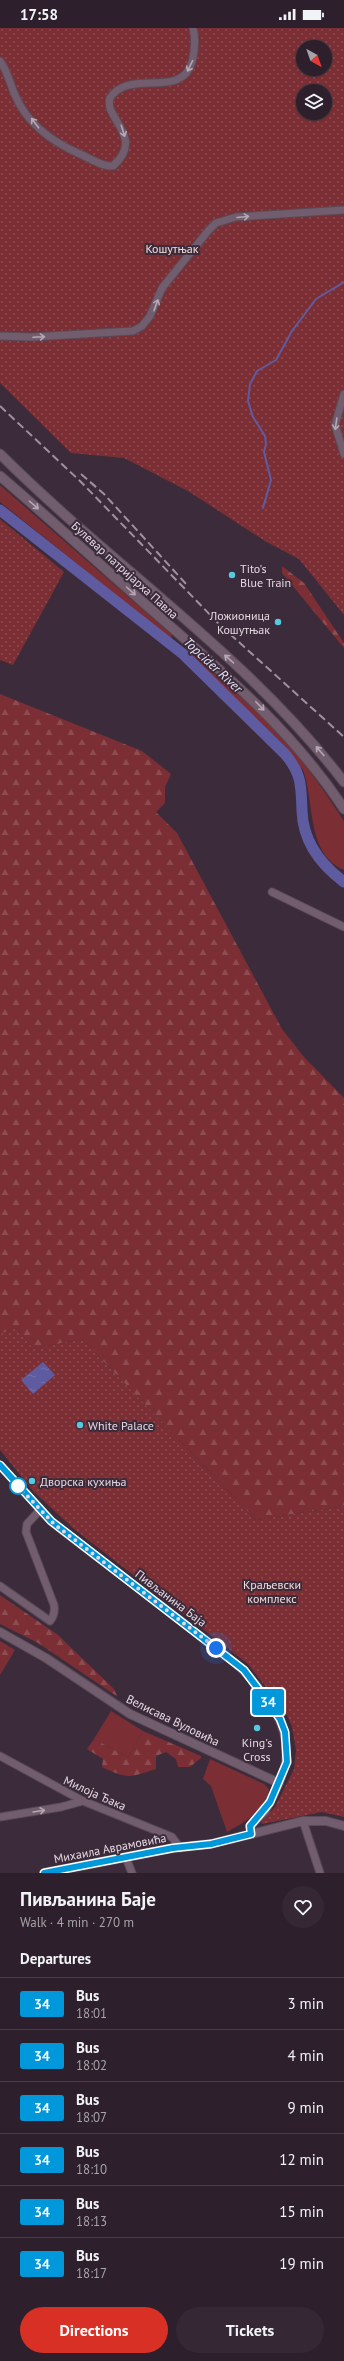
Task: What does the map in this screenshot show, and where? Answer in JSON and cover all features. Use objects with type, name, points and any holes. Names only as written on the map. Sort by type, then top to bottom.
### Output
[{"type":"main road","name":"Булевар патријарха Павла","points":[[0,454],[39,492],[262,687],[304,732],[344,782]]},
{"type":"main road","name":"Булевар патријарха Павла","points":[[0,476],[252,698],[294,742],[318,771],[344,809]]},
{"type":"street","points":[[0,61],[6,71],[16,98],[42,133],[76,153],[104,165],[113,166],[124,151],[125,138],[120,124],[109,107],[110,98],[116,91],[135,84],[173,82],[181,79],[191,65],[194,54],[193,28]]},
{"type":"street","points":[[0,336],[32,337],[133,331],[147,321],[165,284],[208,230],[216,223],[236,217],[344,210]]},
{"type":"street","points":[[344,394],[334,425],[344,454]]},
{"type":"street","points":[[272,892],[344,927]]},
{"type":"street","name":"Пивљанина Баја","points":[[0,1466],[40,1510],[249,1676],[276,1713],[285,1732],[287,1762],[279,1783],[264,1811],[250,1826],[251,1834]]},
{"type":"street","points":[[0,1586],[50,1621],[51,1620],[54,1613],[54,1605],[26,1532],[29,1521],[40,1510]]},
{"type":"street","name":"Велисава Вуловића","points":[[0,1632],[46,1658],[130,1714],[279,1783]]},
{"type":"street","name":"Милоја Ђака","points":[[0,1756],[82,1801],[168,1835],[176,1840],[180,1848]]},
{"type":"street","points":[[0,1817],[61,1807],[82,1801]]},
{"type":"street","points":[[303,1821],[320,1873]]},
{"type":"street","name":"Михаила Аврамовића","points":[[44,1873],[69,1871],[126,1858],[211,1844],[303,1821],[326,1821],[344,1826]]},
{"type":"street","points":[[126,1858],[132,1873]]},
{"type":"green space","name":"Кошутњак","points":[[0,28],[344,28],[344,615],[299,559],[265,541],[188,491],[124,458],[71,453],[0,383]]},
{"type":"green space","points":[[0,485],[172,635],[171,639],[0,502]]},
{"type":"green space","points":[[0,519],[64,572],[13,665],[0,660]]},
{"type":"green space","points":[[282,566],[304,583],[344,643],[344,648],[282,573]]},
{"type":"green space","points":[[186,648],[263,717],[300,758],[324,791],[344,821],[344,870],[332,862],[323,852],[317,840],[307,783],[303,770],[184,651]]},
{"type":"green space","points":[[0,694],[142,751],[171,774],[165,787],[165,803],[156,812],[177,833],[282,1029],[304,1057],[344,1098],[344,1506],[256,1520],[82,1339],[33,1349],[17,1328],[0,1334]]},
{"type":"green space","name":"Краљевски комплекс","points":[[17,1328],[33,1349],[82,1339],[256,1520],[344,1506],[344,1817],[322,1812],[262,1824],[261,1821],[275,1807],[294,1769],[296,1750],[292,1727],[286,1713],[248,1664],[74,1529],[34,1492],[0,1450],[0,1334]]},
{"type":"green space","points":[[0,1595],[58,1635],[113,1688],[118,1697],[38,1643],[0,1624]]},
{"type":"green space","points":[[0,1641],[15,1650],[0,1675]]},
{"type":"green space","points":[[111,1711],[143,1731],[128,1757],[94,1739]]},
{"type":"green space","points":[[143,1731],[201,1756],[201,1758],[190,1767],[178,1767],[176,1759],[166,1752],[156,1756],[156,1769],[129,1776],[118,1774],[102,1767],[103,1759],[87,1749],[94,1739],[128,1757]]},
{"type":"green space","points":[[210,1759],[264,1784],[269,1789],[264,1804],[259,1810],[247,1820],[227,1832],[211,1786],[203,1779]]},
{"type":"water","points":[[43,1362],[55,1375],[33,1394],[21,1380]]},
{"type":"waterway","points":[[263,508],[271,480],[264,452],[266,444],[265,436],[253,417],[248,401],[250,384],[257,371],[276,360],[292,331],[316,299],[344,282]]},
{"type":"waterway","name":"Topcider River","points":[[0,510],[183,654],[285,754],[295,768],[300,781],[303,822],[309,842],[320,860],[344,882]]},
{"type":"railway","points":[[0,406],[80,481],[220,625],[344,737]]},
{"type":"railway","points":[[81,474],[104,494],[187,585]]},
{"type":"bus line","name":"34","points":[[0,1465],[51,1521],[244,1670],[280,1719],[285,1732],[287,1746],[287,1762],[284,1772],[270,1802],[262,1814],[250,1826],[251,1834],[211,1844],[173,1848],[44,1873]]},
{"type":"place","name":"Tito's Blue Train","points":[[232,575]]},
{"type":"place","name":"Ложионица Кошутњак","points":[[278,622]]},
{"type":"place","name":"White Palace","points":[[80,1425]]},
{"type":"place","name":"Дворска кухиња","points":[[32,1481]]},
{"type":"place","name":"King's Cross","points":[[257,1728]]},
{"type":"route","points":[[18,1486],[54,1524],[216,1648]]}]
